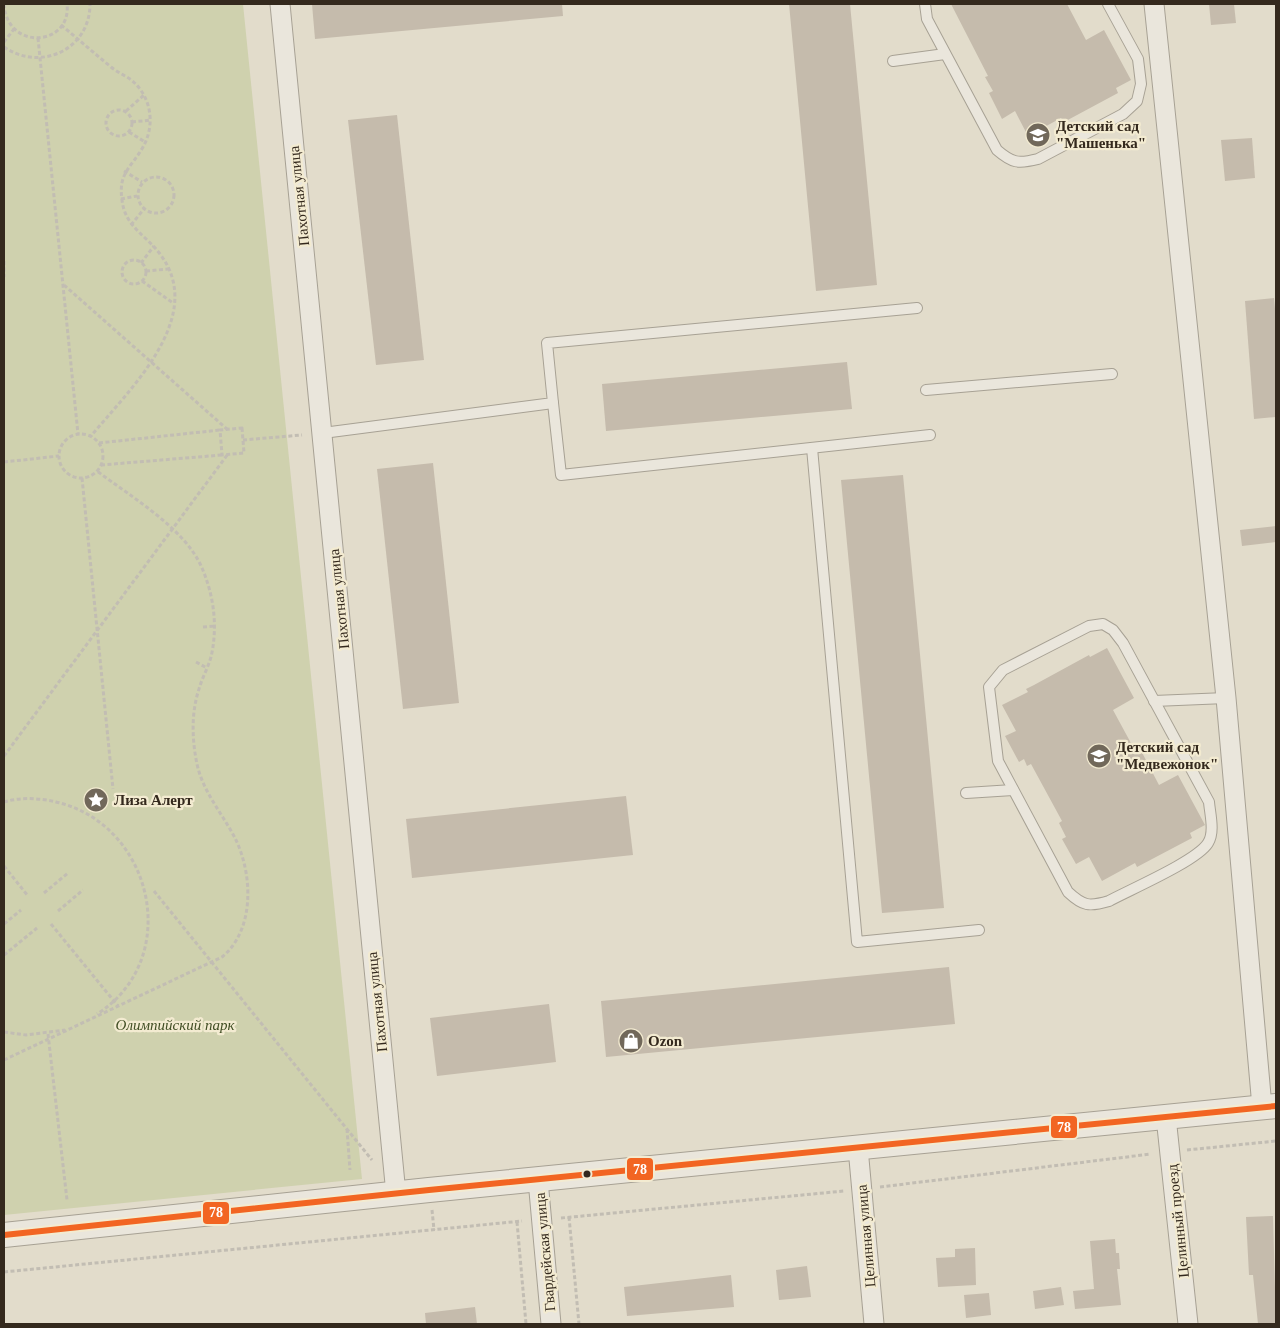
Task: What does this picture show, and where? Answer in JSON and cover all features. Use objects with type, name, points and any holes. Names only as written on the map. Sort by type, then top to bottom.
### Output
[{"type":"street","name":"Пахотная улица","points":[[280,4],[396,1194]]},
{"type":"street","points":[[4,1235],[1269,1107],[1154,4]]},
{"type":"street","name":"Целинный проезд","points":[[1166,1117],[1188,1324]]},
{"type":"street","name":"Целинная улица","points":[[858,1148],[874,1324]]},
{"type":"street","name":"Гвардейская улица","points":[[538,1180],[551,1324]]},
{"type":"lane","points":[[925,4],[927,19],[997,150],[1009,160],[1024,163],[1038,159],[1123,114],[1137,101],[1141,84],[1138,59],[1108,4]]},
{"type":"lane","points":[[893,61],[946,54]]},
{"type":"lane","points":[[918,308],[547,343],[561,475],[930,435]]},
{"type":"lane","points":[[926,390],[1112,374]]},
{"type":"lane","points":[[322,433],[553,403]]},
{"type":"lane","points":[[812,448],[857,942],[979,930]]},
{"type":"lane","points":[[1102,624],[1113,630],[1123,643],[1154,701],[1209,802],[1212,826],[1208,843],[1194,856],[1109,902],[1095,905],[1080,903],[1068,892],[998,761],[989,687],[1003,670],[1088,626],[1102,624]]},
{"type":"lane","points":[[1154,701],[1226,698]]},
{"type":"lane","points":[[966,793],[1013,790]]},
{"type":"path","points":[[4,4],[5,13],[14,29],[22,35],[38,38],[52,34],[61,25],[66,19],[67,4]]},
{"type":"path","points":[[4,47],[24,57],[40,58],[62,52],[78,39],[87,24],[90,4]]},
{"type":"path","points":[[61,25],[116,71],[131,80],[144,95],[151,120],[146,142],[124,171],[120,186],[121,198],[127,220],[154,246],[169,269],[175,294],[168,333],[152,362],[91,436]]},
{"type":"path","points":[[4,42],[14,29]]},
{"type":"path","points":[[38,38],[78,434]]},
{"type":"path","points":[[126,111],[144,95]]},
{"type":"path","points":[[121,109],[126,111],[132,122],[129,132],[122,137],[114,136],[109,132],[106,124],[107,118],[113,111],[121,109]]},
{"type":"path","points":[[132,122],[151,120]]},
{"type":"path","points":[[129,132],[146,142]]},
{"type":"path","points":[[124,171],[142,182]]},
{"type":"path","points":[[158,175],[172,186],[174,194],[167,210],[156,214],[144,210],[137,196],[142,182],[149,176],[158,175]]},
{"type":"path","points":[[121,198],[137,196]]},
{"type":"path","points":[[131,225],[144,210]]},
{"type":"path","points":[[141,263],[154,246]]},
{"type":"path","points":[[136,260],[141,263],[146,271],[142,280],[132,284],[126,282],[121,274],[128,261],[136,260]]},
{"type":"path","points":[[4,261],[4,277]]},
{"type":"path","points":[[146,271],[169,269]]},
{"type":"path","points":[[142,280],[174,304]]},
{"type":"path","points":[[63,284],[228,430]]},
{"type":"path","points":[[99,443],[242,428],[244,453],[101,465]]},
{"type":"path","points":[[220,430],[222,455]]},
{"type":"path","points":[[243,440],[322,433]]},
{"type":"path","points":[[78,434],[91,436],[99,443],[103,452],[101,465],[97,471],[82,478],[69,474],[64,469],[59,456],[62,444],[67,439],[78,434]]},
{"type":"path","points":[[4,756],[228,454]]},
{"type":"path","points":[[4,462],[59,456]]},
{"type":"path","points":[[4,1060],[212,962],[230,950],[243,927],[247,883],[236,840],[208,795],[197,766],[194,749],[194,706],[210,658],[215,626],[212,595],[194,552],[172,529],[97,471]]},
{"type":"path","points":[[82,478],[113,789]]},
{"type":"path","points":[[203,627],[215,626]]},
{"type":"path","points":[[196,662],[207,668]]},
{"type":"path","points":[[4,802],[27,799],[67,804],[102,823],[130,852],[145,889],[149,909],[148,929],[138,967],[128,984],[114,1001],[83,1023],[48,1034],[26,1035],[4,1032]]},
{"type":"path","points":[[4,866],[28,896]]},
{"type":"path","points":[[44,892],[68,873]]},
{"type":"path","points":[[58,910],[83,890]]},
{"type":"path","points":[[154,891],[376,1165],[393,1164]]},
{"type":"path","points":[[4,924],[21,910]]},
{"type":"path","points":[[52,924],[118,1006]]},
{"type":"path","points":[[4,955],[37,928]]},
{"type":"path","points":[[48,1034],[67,1200]]},
{"type":"path","points":[[347,1128],[350,1170]]},
{"type":"path","points":[[4,1272],[862,1189],[1170,1151],[1276,1141]]},
{"type":"path","points":[[569,1217],[579,1324]]},
{"type":"path","points":[[517,1222],[526,1324]]},
{"type":"green space","name":"Олимпийский парк","points":[[4,4],[243,4],[362,1179],[4,1215]]},
{"type":"building","points":[[312,4],[562,4],[563,16],[315,39]]},
{"type":"building","points":[[789,4],[850,4],[877,285],[816,291]]},
{"type":"building","points":[[951,4],[1067,4],[1086,40],[1104,30],[1131,80],[1116,88],[1118,93],[1064,122],[1061,118],[1028,136],[1015,111],[1002,119],[989,93],[993,91],[985,77],[988,76]]},
{"type":"building","points":[[1209,4],[1234,4],[1236,23],[1211,25]]},
{"type":"building","points":[[397,115],[424,360],[376,365],[348,120]]},
{"type":"building","points":[[1252,138],[1255,178],[1225,181],[1221,140]]},
{"type":"building","points":[[1274,298],[1276,319],[1276,417],[1254,419],[1245,301]]},
{"type":"building","points":[[847,362],[852,409],[606,431],[602,384]]},
{"type":"building","points":[[433,463],[459,703],[403,709],[377,469]]},
{"type":"building","points":[[903,475],[944,908],[882,913],[841,480]]},
{"type":"building","points":[[1276,526],[1276,542],[1242,546],[1240,530]]},
{"type":"building","points":[[1107,648],[1134,698],[1113,710],[1132,745],[1137,743],[1159,785],[1178,775],[1205,825],[1190,833],[1192,838],[1137,867],[1135,863],[1102,881],[1089,857],[1076,864],[1062,839],[1066,837],[1059,823],[1062,821],[1031,764],[1027,766],[1024,759],[1019,762],[1005,736],[1016,731],[1002,705],[1028,692],[1026,689],[1089,655],[1090,657]]},
{"type":"building","points":[[626,796],[633,855],[412,878],[406,819]]},
{"type":"building","points":[[949,967],[955,1024],[606,1057],[601,1001]]},
{"type":"building","points":[[549,1004],[556,1062],[437,1076],[430,1018]]},
{"type":"building","points":[[1273,1216],[1276,1324],[1258,1324],[1253,1275],[1249,1275],[1246,1217]]},
{"type":"building","points":[[1115,1239],[1116,1253],[1119,1253],[1120,1269],[1117,1269],[1121,1305],[1075,1309],[1073,1291],[1094,1289],[1090,1241]]},
{"type":"building","points":[[975,1248],[976,1285],[938,1287],[936,1258],[955,1257],[955,1249]]},
{"type":"building","points":[[807,1266],[811,1297],[779,1300],[776,1270]]},
{"type":"building","points":[[731,1275],[734,1307],[627,1316],[624,1287]]},
{"type":"building","points":[[1061,1287],[1064,1305],[1035,1309],[1033,1291]]},
{"type":"building","points":[[989,1293],[991,1315],[966,1318],[964,1295]]},
{"type":"building","points":[[475,1307],[477,1324],[426,1324],[425,1313]]},
{"type":"transit line","name":"78","points":[[4,1235],[429,1190],[1276,1106]]},
{"type":"place","name":"Детский сад \"Машенька\"","points":[[1038,135]]},
{"type":"place","name":"Детский сад \"Медвежонок\"","points":[[1099,756]]},
{"type":"place","name":"Лиза Алерт","points":[[96,800]]},
{"type":"place","name":"Ozon","points":[[631,1041]]}]
